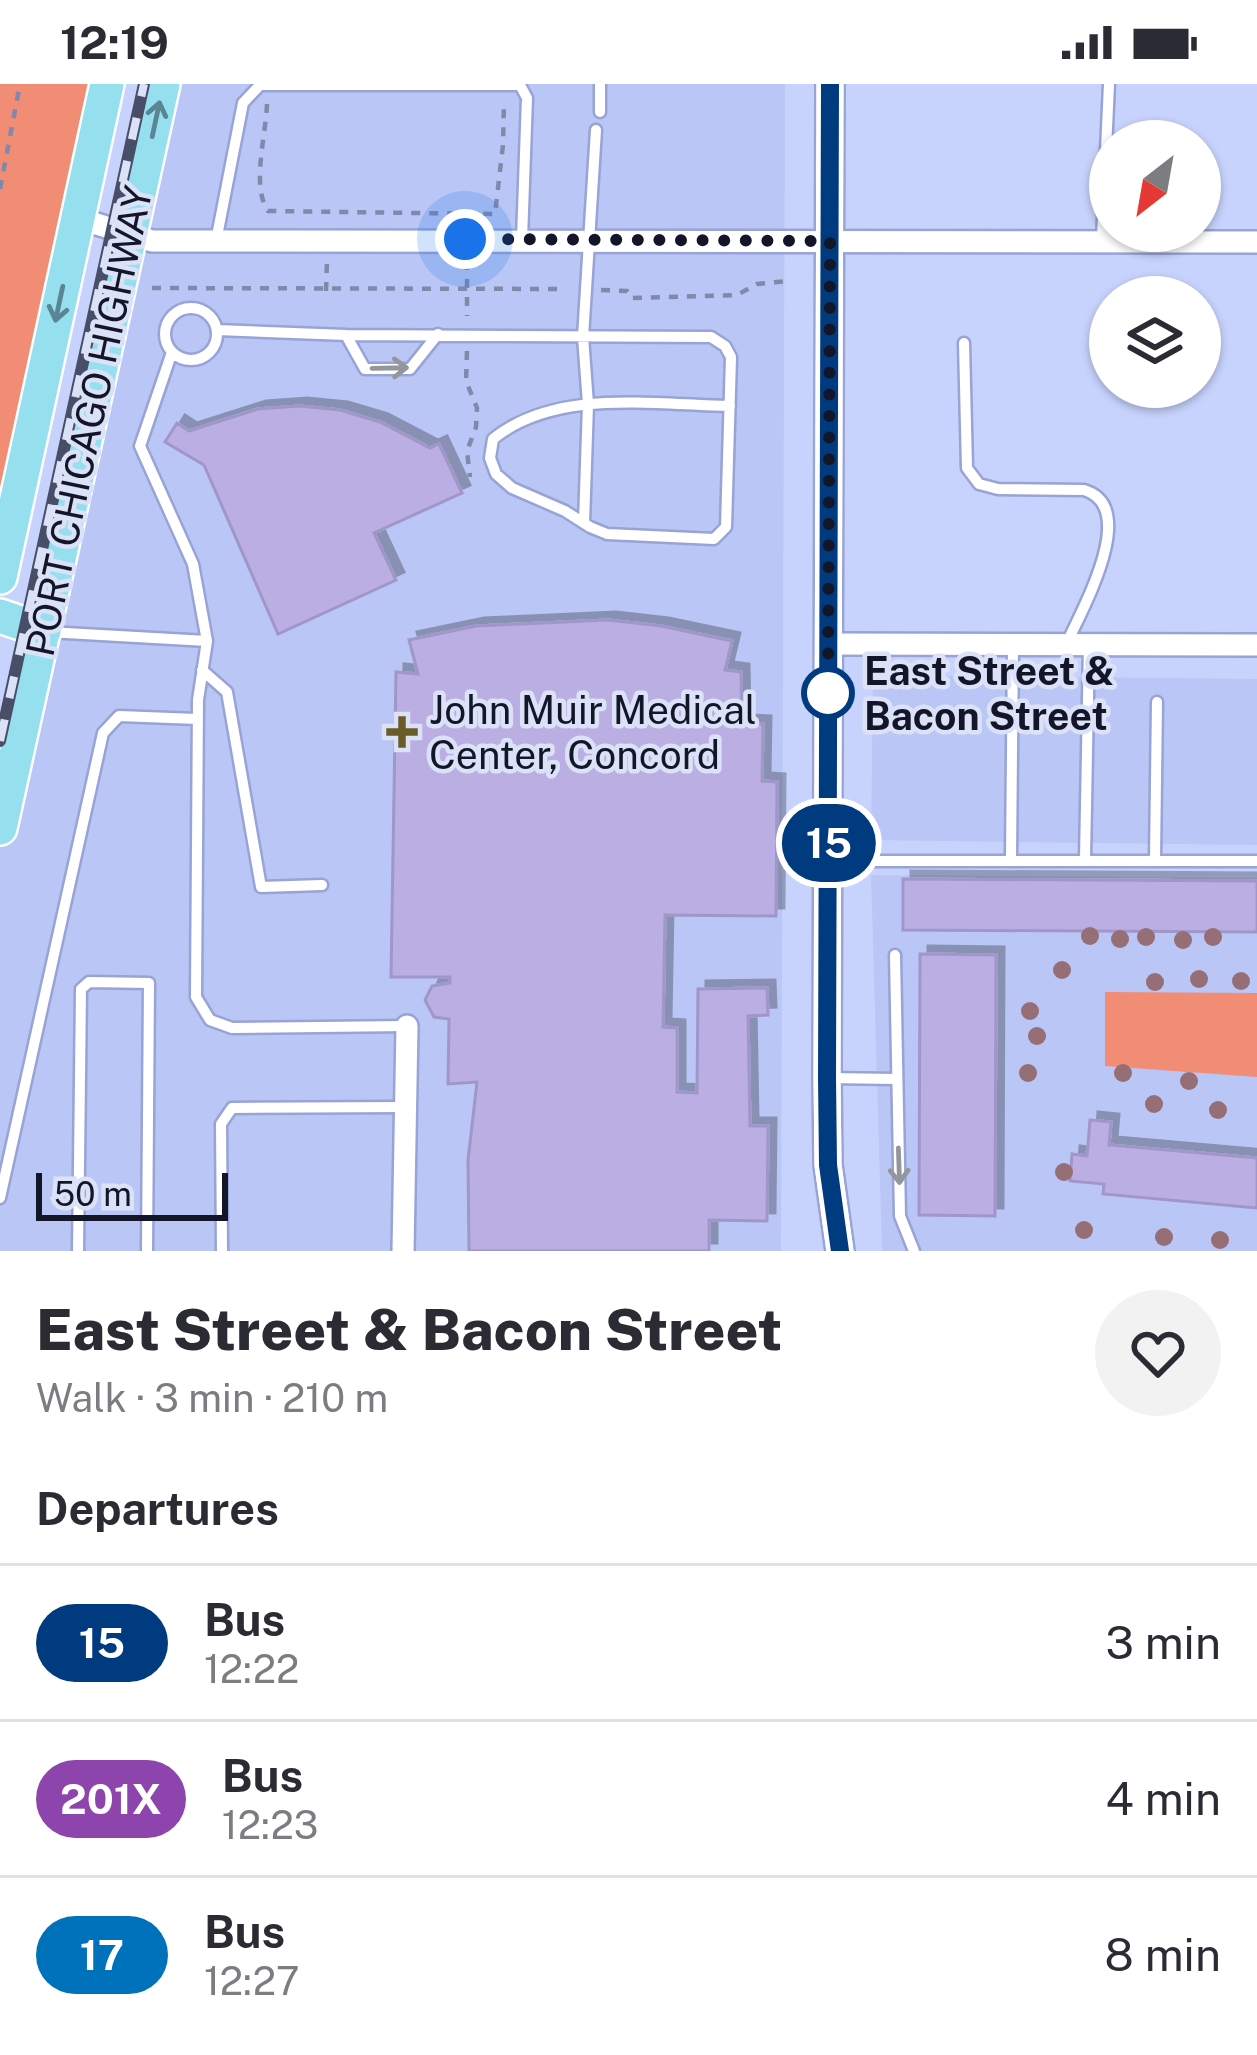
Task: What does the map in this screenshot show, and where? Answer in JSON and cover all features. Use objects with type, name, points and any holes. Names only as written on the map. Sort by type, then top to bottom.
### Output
[{"type":"main road","name":"PORT CHICAGO HIGHWAY","points":[[0,577],[107,84]]},
{"type":"main road","name":"PORT CHICAGO HIGHWAY","points":[[0,828],[163,84]]},
{"type":"main road","points":[[0,616],[44,632]]},
{"type":"street","points":[[830,84],[827,1078],[828,1165],[840,1251]]},
{"type":"street","points":[[77,218],[152,241],[1089,239]]},
{"type":"street","points":[[1221,241],[1257,242]]},
{"type":"street","points":[[830,644],[1257,645]]},
{"type":"street","points":[[404,1251],[407,1026]]},
{"type":"lane","points":[[600,84],[600,112]]},
{"type":"lane","points":[[1107,120],[1109,84]]},
{"type":"lane","points":[[216,241],[242,103],[260,85],[520,85],[527,98],[522,239]]},
{"type":"lane","points":[[584,523],[588,404],[584,337],[596,130]]},
{"type":"lane","points":[[201,309],[218,330],[215,345],[204,357],[188,360],[167,344],[166,326],[176,312],[201,309]]},
{"type":"lane","points":[[218,330],[711,337],[731,357],[730,406],[726,527],[722,536],[607,534],[512,488],[496,474],[490,458],[493,440],[511,425],[588,404],[730,406]]},
{"type":"lane","points":[[346,335],[365,369],[410,369],[438,334]]},
{"type":"lane","points":[[964,343],[968,468],[979,484],[1084,490],[1102,502],[1108,542],[1078,644],[1084,860]]},
{"type":"lane","points":[[172,352],[140,446],[193,564],[207,641],[197,719],[196,997],[210,1020],[232,1028],[407,1026]]},
{"type":"lane","points":[[44,632],[207,641]]},
{"type":"lane","points":[[1011,859],[1013,643]]},
{"type":"lane","points":[[202,670],[226,692],[261,887],[322,885]]},
{"type":"lane","points":[[1155,860],[1157,702]]},
{"type":"lane","points":[[0,1198],[103,733],[119,716],[197,719]]},
{"type":"lane","points":[[829,862],[1257,861]]},
{"type":"lane","points":[[896,956],[900,1216],[914,1251]]},
{"type":"lane","points":[[78,1251],[82,989],[88,982],[149,983],[147,1251]]},
{"type":"lane","points":[[827,1078],[896,1079]]},
{"type":"lane","points":[[222,1251],[221,1124],[232,1108],[405,1107]]},
{"type":"path","points":[[0,188],[20,84]]},
{"type":"path","points":[[267,102],[259,175],[260,200],[268,211],[495,214],[504,85]]},
{"type":"path","points":[[152,288],[586,289],[627,291],[631,298],[736,295],[757,284],[787,281]]},
{"type":"shaded area","points":[[0,84],[107,84],[0,577]]},
{"type":"shaded area","name":"John Muir Medical Center, Concord","points":[[163,84],[785,84],[781,1251],[0,1251],[0,833]]},
{"type":"shaded area","points":[[873,675],[1257,679],[1257,845],[871,840]]},
{"type":"shaded area","points":[[871,875],[1257,878],[1257,1251],[882,1251]]},
{"type":"shaded area","points":[[1105,992],[1257,993],[1257,1077],[1105,1066]]},
{"type":"building","points":[[258,409],[340,410],[380,422],[430,448],[439,444],[462,493],[374,533],[396,580],[278,634],[204,465],[165,442],[177,423],[189,431]]},
{"type":"building","points":[[608,620],[732,641],[725,670],[741,672],[742,723],[763,724],[762,781],[777,782],[776,916],[665,915],[663,1027],[677,1028],[677,1092],[697,1093],[698,989],[767,988],[768,1015],[748,1016],[750,1126],[768,1126],[767,1221],[709,1220],[709,1251],[469,1251],[468,1160],[477,1082],[448,1084],[449,1019],[434,1017],[425,1000],[432,986],[450,983],[450,977],[391,977],[396,672],[418,674],[409,640],[476,626]]},
{"type":"building","points":[[903,879],[1257,881],[1257,932],[903,930]]},
{"type":"building","points":[[920,954],[996,955],[995,1216],[919,1215]]},
{"type":"building","points":[[1090,1120],[1111,1122],[1109,1145],[1257,1158],[1257,1208],[1103,1194],[1104,1184],[1070,1181],[1072,1154],[1087,1156]]},
{"type":"railway","points":[[0,741],[144,84]]},
{"type":"bus line","name":"15","points":[[830,84],[827,1078],[828,1165],[840,1251]]},
{"type":"place","name":"East Street & Bacon Street","points":[[828,693]]},
{"type":"place","name":"John Muir Medical Center, Concord","points":[[402,732]]},
{"type":"route","points":[[465,239],[830,241],[828,693]]}]
